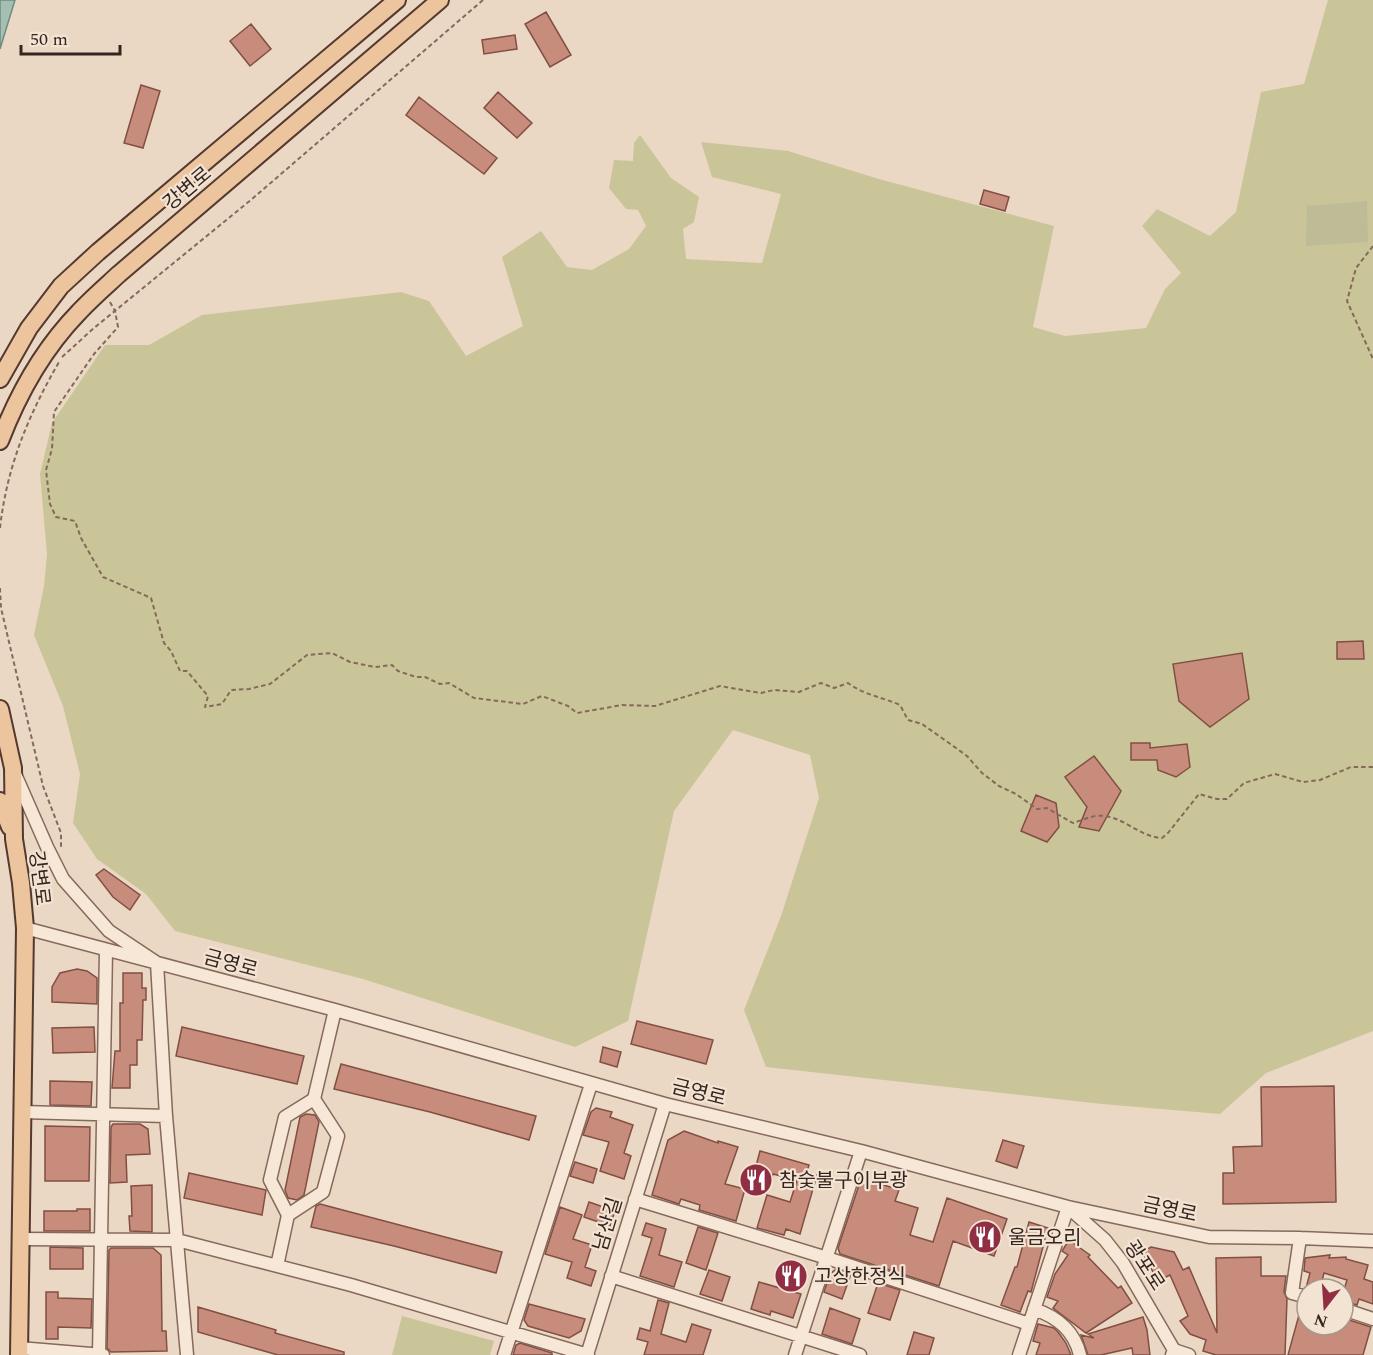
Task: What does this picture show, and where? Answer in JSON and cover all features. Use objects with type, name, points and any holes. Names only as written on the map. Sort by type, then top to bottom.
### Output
[{"type":"main road","name":"강변로","points":[[0,378],[29,328],[61,286],[98,252],[397,0]]},
{"type":"main road","name":"강변로","points":[[0,441],[19,399],[46,351],[79,312],[104,288],[440,0]]},
{"type":"main road","name":"강변로","points":[[0,708],[13,768],[14,839],[25,928],[19,1352]]},
{"type":"main road","name":"강변로","points":[[0,801],[14,839]]},
{"type":"street","points":[[13,768],[63,879],[109,931],[157,963],[166,1116],[187,1355]]},
{"type":"street","name":"금영로","points":[[25,928],[335,1010],[665,1104],[861,1151],[1068,1207],[1209,1237],[1373,1241]]},
{"type":"street","points":[[19,1352],[100,1355],[106,950]]},
{"type":"street","points":[[278,1266],[288,1215],[270,1180],[285,1117],[314,1099],[335,1010]]},
{"type":"street","points":[[504,1355],[591,1084]]},
{"type":"street","points":[[288,1215],[323,1192],[338,1136],[314,1099]]},
{"type":"street","name":"남산길","points":[[587,1355],[665,1104]]},
{"type":"street","points":[[22,1112],[166,1116]]},
{"type":"street","points":[[795,1355],[861,1151]]},
{"type":"street","points":[[635,1199],[1029,1324]]},
{"type":"street","points":[[1019,1355],[1068,1207]]},
{"type":"street","name":"광포로","points":[[1068,1207],[1105,1240],[1123,1263],[1173,1352]]},
{"type":"street","points":[[1295,1294],[1292,1293],[1300,1238]]},
{"type":"street","points":[[21,1239],[177,1240],[278,1266],[587,1355]]},
{"type":"street","points":[[611,1276],[860,1355]]},
{"type":"street","points":[[1034,1309],[1049,1314],[1066,1326],[1077,1342],[1080,1355]]},
{"type":"street","points":[[1355,1313],[1373,1318]]},
{"type":"street","points":[[1173,1352],[1190,1355]]},
{"type":"path","points":[[0,528],[3,503],[15,453],[32,411],[62,358],[115,311],[252,199],[483,0]]},
{"type":"path","points":[[1373,246],[1356,268],[1347,301],[1373,359]]},
{"type":"path","points":[[104,288],[115,311],[118,327],[94,354],[54,412],[52,449],[46,470],[50,504],[56,517],[75,521],[81,538],[103,577],[151,598],[164,643],[171,651],[180,671],[187,671],[208,696],[205,707],[222,704],[231,690],[270,684],[307,655],[332,653],[350,662],[375,667],[392,666],[416,677],[425,677],[440,684],[449,683],[474,698],[524,704],[542,696],[568,706],[577,713],[622,705],[655,706],[720,686],[762,693],[774,690],[799,692],[821,684],[834,688],[848,683],[868,695],[880,696],[900,705],[908,720],[922,724],[967,756],[982,773],[999,786],[1016,794],[1037,809],[1047,808],[1073,823],[1096,816],[1116,818],[1152,838],[1162,838],[1168,833],[1199,794],[1227,799],[1244,783],[1275,774],[1303,782],[1320,780],[1351,767],[1373,767]]},
{"type":"path","points":[[0,588],[1,608],[43,786],[61,833],[63,879]]},
{"type":"shaded area","points":[[0,0],[15,0],[0,49]]},
{"type":"shaded area","points":[[1328,0],[1373,0],[1373,1031],[1266,1073],[1220,1114],[1102,1104],[766,1067],[744,1010],[781,916],[819,798],[810,755],[733,730],[674,811],[628,1021],[575,1047],[363,979],[175,931],[146,894],[97,859],[73,823],[80,774],[63,706],[34,635],[44,586],[47,554],[40,474],[52,423],[105,345],[149,345],[202,315],[401,292],[429,301],[466,356],[523,326],[502,257],[541,231],[567,267],[592,270],[629,249],[646,226],[638,210],[626,209],[609,188],[614,160],[633,161],[634,143],[640,135],[671,178],[699,197],[694,222],[683,229],[686,259],[762,263],[781,194],[712,177],[701,142],[788,151],[879,179],[1054,226],[1033,327],[1065,336],[1146,328],[1165,289],[1181,273],[1142,226],[1157,209],[1210,236],[1236,212],[1261,92],[1304,84]]},
{"type":"shaded area","points":[[1367,201],[1368,242],[1306,246],[1307,206]]},
{"type":"shaded area","points":[[402,1316],[494,1341],[490,1355],[392,1355]]},
{"type":"building","points":[[546,12],[571,55],[550,67],[525,24]]},
{"type":"building","points":[[251,24],[271,49],[250,66],[230,41]]},
{"type":"building","points":[[515,35],[517,49],[484,54],[482,40]]},
{"type":"building","points":[[141,85],[160,91],[143,148],[124,143]]},
{"type":"building","points":[[498,92],[532,123],[517,138],[484,108]]},
{"type":"building","points":[[419,97],[497,158],[484,174],[406,115]]},
{"type":"building","points":[[984,190],[1009,197],[1005,211],[980,204]]},
{"type":"building","points":[[1363,641],[1364,659],[1337,659],[1337,642]]},
{"type":"building","points":[[1242,653],[1249,699],[1210,727],[1179,701],[1173,664]]},
{"type":"building","points":[[1131,743],[1150,743],[1150,748],[1187,744],[1190,767],[1176,777],[1158,770],[1157,760],[1131,760]]},
{"type":"building","points":[[1094,756],[1121,791],[1099,831],[1079,827],[1087,807],[1065,777]]},
{"type":"building","points":[[1036,795],[1056,803],[1059,827],[1047,842],[1021,831]]},
{"type":"building","points":[[104,869],[140,895],[130,910],[113,897],[96,875]]},
{"type":"building","points":[[77,969],[87,971],[97,978],[97,1004],[52,1002],[52,987],[60,973]]},
{"type":"building","points":[[123,973],[142,973],[142,988],[146,988],[146,1000],[143,1000],[142,1040],[137,1040],[137,1065],[130,1065],[130,1088],[112,1088],[115,1051],[120,1051],[120,1003],[123,1003]]},
{"type":"building","points":[[637,1021],[713,1040],[706,1064],[631,1044]]},
{"type":"building","points":[[94,1027],[95,1052],[53,1053],[52,1028]]},
{"type":"building","points":[[182,1027],[304,1056],[297,1084],[176,1056]]},
{"type":"building","points":[[603,1047],[621,1052],[617,1067],[600,1062]]},
{"type":"building","points":[[341,1064],[536,1116],[529,1140],[430,1112],[334,1089]]},
{"type":"building","points":[[50,1081],[92,1082],[91,1106],[50,1105]]},
{"type":"building","points":[[1334,1086],[1336,1202],[1223,1204],[1223,1173],[1234,1173],[1233,1147],[1262,1146],[1261,1087]]},
{"type":"building","points":[[596,1108],[612,1112],[610,1117],[633,1125],[624,1153],[631,1156],[624,1179],[600,1171],[609,1142],[583,1135],[591,1112]]},
{"type":"building","points":[[306,1114],[315,1115],[319,1122],[304,1195],[297,1200],[288,1198],[285,1190],[300,1117]]},
{"type":"building","points":[[113,1124],[140,1124],[148,1129],[150,1154],[126,1155],[127,1182],[110,1183],[111,1127]]},
{"type":"building","points":[[45,1126],[90,1127],[89,1181],[45,1181]]},
{"type":"building","points":[[684,1131],[718,1143],[718,1141],[738,1147],[725,1184],[745,1189],[736,1221],[699,1210],[700,1205],[681,1199],[679,1204],[652,1195],[668,1140]]},
{"type":"building","points":[[1003,1140],[1024,1146],[1017,1168],[996,1161]]},
{"type":"building","points":[[760,1151],[809,1165],[807,1172],[817,1175],[800,1234],[786,1229],[784,1235],[757,1228],[767,1195],[790,1202],[797,1180],[773,1174],[770,1187],[752,1181]]},
{"type":"building","points":[[575,1162],[597,1169],[593,1183],[570,1176]]},
{"type":"building","points":[[189,1173],[266,1190],[262,1215],[184,1198]]},
{"type":"building","points":[[866,1179],[899,1190],[895,1201],[918,1208],[910,1235],[933,1242],[947,1198],[1007,1219],[994,1256],[953,1241],[939,1286],[840,1254],[838,1248],[860,1182]]},
{"type":"building","points":[[152,1185],[152,1232],[130,1231],[131,1186]]},
{"type":"building","points":[[589,1202],[615,1211],[610,1226],[584,1217]]},
{"type":"building","points":[[320,1204],[502,1252],[496,1273],[311,1227],[316,1206]]},
{"type":"building","points":[[560,1207],[582,1215],[573,1239],[592,1245],[585,1267],[596,1271],[591,1286],[567,1278],[572,1262],[545,1254]]},
{"type":"building","points":[[77,1209],[90,1209],[90,1231],[44,1231],[44,1211],[77,1211]]},
{"type":"building","points":[[1029,1222],[1048,1228],[1031,1292],[1028,1291],[1020,1312],[1001,1305],[1015,1267],[1017,1267]]},
{"type":"building","points":[[646,1223],[666,1229],[659,1255],[682,1262],[674,1287],[640,1276],[652,1238],[642,1235]]},
{"type":"building","points":[[698,1227],[718,1233],[706,1270],[686,1263]]},
{"type":"building","points":[[1069,1240],[1090,1255],[1088,1257],[1118,1288],[1121,1286],[1132,1303],[1086,1333],[1053,1308],[1058,1301],[1047,1297],[1055,1274],[1068,1255],[1062,1251]]},
{"type":"building","points":[[50,1247],[83,1248],[83,1269],[50,1269]]},
{"type":"building","points":[[1151,1247],[1174,1252],[1183,1270],[1189,1267],[1217,1333],[1216,1258],[1261,1257],[1261,1276],[1286,1276],[1285,1355],[1216,1355],[1203,1351],[1206,1340],[1190,1334],[1180,1321],[1188,1316],[1170,1275],[1158,1281],[1142,1252]]},
{"type":"building","points":[[111,1248],[153,1248],[161,1255],[162,1331],[166,1331],[167,1351],[111,1352],[107,1348],[109,1250]]},
{"type":"building","points":[[1330,1255],[1329,1258],[1346,1257],[1346,1259],[1368,1265],[1364,1279],[1373,1282],[1373,1304],[1359,1299],[1357,1305],[1355,1304],[1355,1277],[1337,1277],[1324,1273],[1323,1277],[1309,1277],[1310,1273],[1304,1271],[1305,1258]]},
{"type":"building","points":[[836,1269],[851,1274],[842,1299],[824,1292],[830,1274]]},
{"type":"building","points":[[709,1270],[730,1277],[722,1301],[700,1294]]},
{"type":"building","points":[[759,1282],[801,1294],[793,1318],[771,1311],[770,1315],[751,1309]]},
{"type":"building","points":[[878,1283],[900,1290],[890,1320],[868,1313]]},
{"type":"building","points":[[46,1292],[58,1292],[58,1298],[92,1299],[91,1328],[58,1327],[58,1339],[46,1339]]},
{"type":"building","points":[[658,1300],[669,1303],[661,1334],[686,1342],[692,1324],[711,1330],[703,1355],[644,1355],[648,1342],[637,1339],[640,1328],[650,1331]]},
{"type":"building","points":[[529,1304],[585,1319],[581,1331],[569,1338],[528,1326],[524,1320]]},
{"type":"building","points":[[198,1307],[276,1330],[275,1333],[344,1352],[344,1355],[278,1355],[198,1332]]},
{"type":"building","points":[[830,1308],[860,1319],[852,1344],[822,1334]]},
{"type":"building","points":[[1143,1317],[1150,1355],[1133,1355],[1132,1348],[1101,1355],[1088,1355],[1081,1335],[1094,1338],[1088,1334]]},
{"type":"building","points":[[1355,1322],[1371,1327],[1363,1355],[1288,1355],[1295,1330],[1295,1337],[1355,1337]]},
{"type":"building","points":[[1038,1324],[1054,1328],[1066,1343],[1071,1355],[1036,1355],[1040,1343],[1033,1341]]},
{"type":"building","points":[[914,1332],[934,1338],[929,1355],[907,1355]]},
{"type":"building","points":[[520,1343],[552,1353],[552,1355],[513,1355],[516,1345]]},
{"type":"place","name":"참숯불구이부광","points":[[756,1180]]},
{"type":"place","name":"울금오리","points":[[985,1237]]},
{"type":"place","name":"고상한정식","points":[[791,1276]]}]
